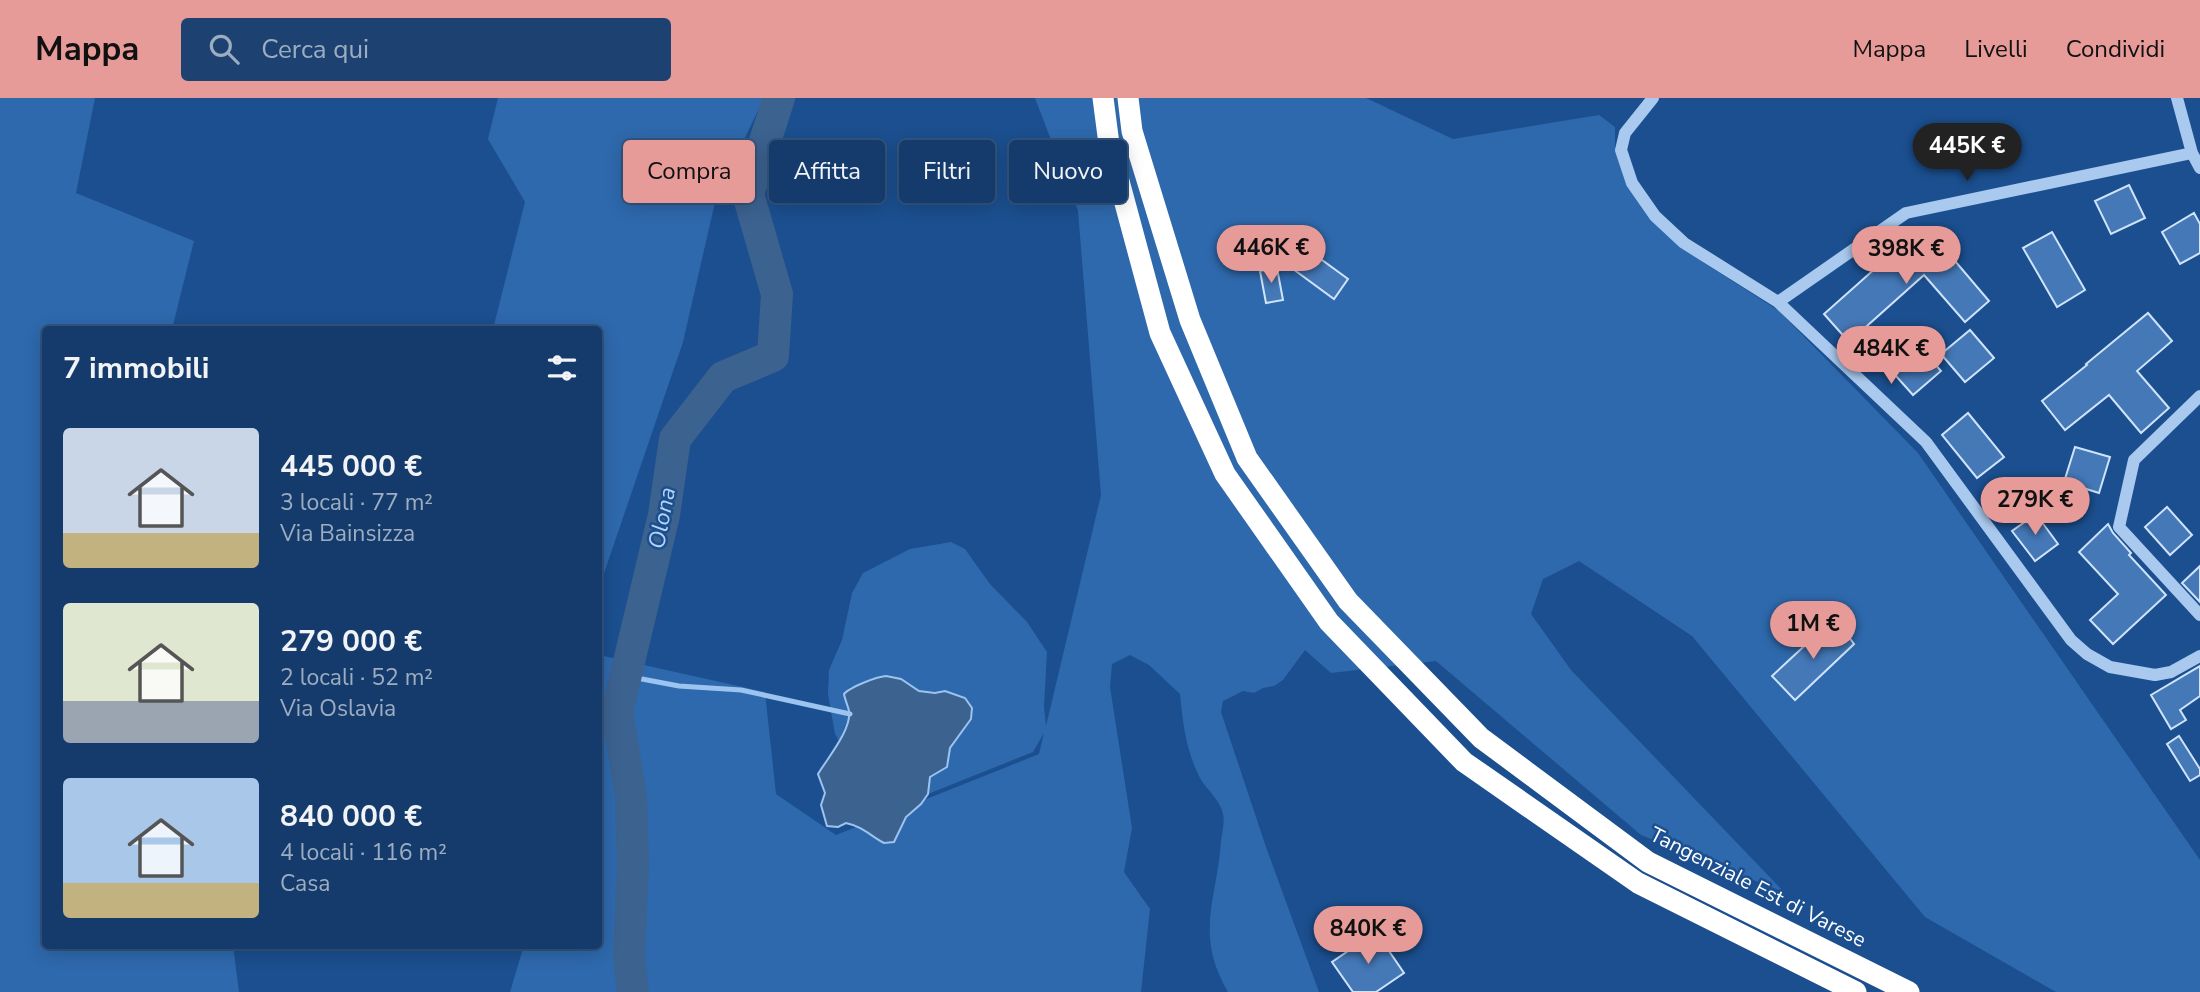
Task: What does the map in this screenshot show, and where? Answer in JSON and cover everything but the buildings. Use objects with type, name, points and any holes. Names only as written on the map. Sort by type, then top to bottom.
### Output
[{"type":"highway","points":[[1103,98],[1109,144],[1160,333],[1225,474],[1329,622],[1464,762],[1638,883],[1856,992]]},
{"type":"highway","name":"Tangenziale Est di Varese","points":[[1128,98],[1132,131],[1189,320],[1247,458],[1348,601],[1481,738],[1648,862],[1909,992]]},
{"type":"street","points":[[1653,98],[1625,133],[1621,150],[1632,183],[1655,216],[1684,243],[1779,302],[1926,442],[2071,640],[2087,654],[2110,667],[2155,675],[2171,672],[2200,656]]},
{"type":"street","points":[[2177,98],[2192,153],[2200,169]]},
{"type":"street","points":[[1779,302],[1906,213],[2192,153]]},
{"type":"street","points":[[2200,396],[2134,460],[2119,527],[2200,615]]},
{"type":"shaded area","points":[[0,98],[95,98],[76,193],[194,241],[173,326],[42,326],[42,949],[234,949],[239,992],[0,992]]},
{"type":"shaded area","points":[[498,98],[764,98],[744,140],[623,140],[623,203],[715,203],[683,342],[602,579],[602,326],[494,326],[525,202],[488,139]]},
{"type":"shaded area","points":[[1035,98],[1366,98],[1453,139],[1599,115],[1615,127],[1615,147],[1627,184],[1681,248],[1779,311],[1918,453],[2200,860],[2200,992],[2056,992],[1925,917],[1692,636],[1579,561],[1543,579],[1531,614],[1571,670],[1784,892],[1641,835],[1436,661],[1331,673],[1305,650],[1283,680],[1254,693],[1243,691],[1223,701],[1221,712],[1266,847],[1319,992],[1228,992],[1212,952],[1210,934],[1210,917],[1224,824],[1222,809],[1200,778],[1191,758],[1180,694],[1149,665],[1130,655],[1112,664],[1110,687],[1132,828],[1124,872],[1150,909],[1141,992],[510,992],[523,949],[602,949],[602,656],[765,692],[776,794],[836,835],[1039,754],[1044,733],[1033,752],[928,794],[930,777],[947,767],[950,749],[958,734],[954,693],[919,691],[901,679],[886,676],[850,687],[844,694],[850,714],[839,741],[835,734],[828,694],[829,670],[842,640],[852,593],[863,573],[910,549],[951,542],[965,549],[990,584],[1027,622],[1047,652],[1044,707],[1046,726],[1101,495],[1078,211],[1075,203],[1127,203],[1127,140],[1051,140]]},
{"type":"shaded area","points":[[886,676],[901,679],[919,691],[945,691],[965,698],[972,708],[971,719],[950,748],[947,767],[930,777],[928,794],[906,817],[894,842],[884,843],[862,829],[846,823],[838,827],[827,826],[821,805],[825,793],[818,774],[847,726],[849,711],[844,694],[863,683]]},
{"type":"waterway","name":"Olona","points":[[633,992],[629,956],[633,863],[631,796],[617,712],[664,515],[675,439],[723,377],[773,356],[777,294],[748,194],[779,98]]},
{"type":"waterway","points":[[626,676],[679,686],[741,690],[850,714]]}]
